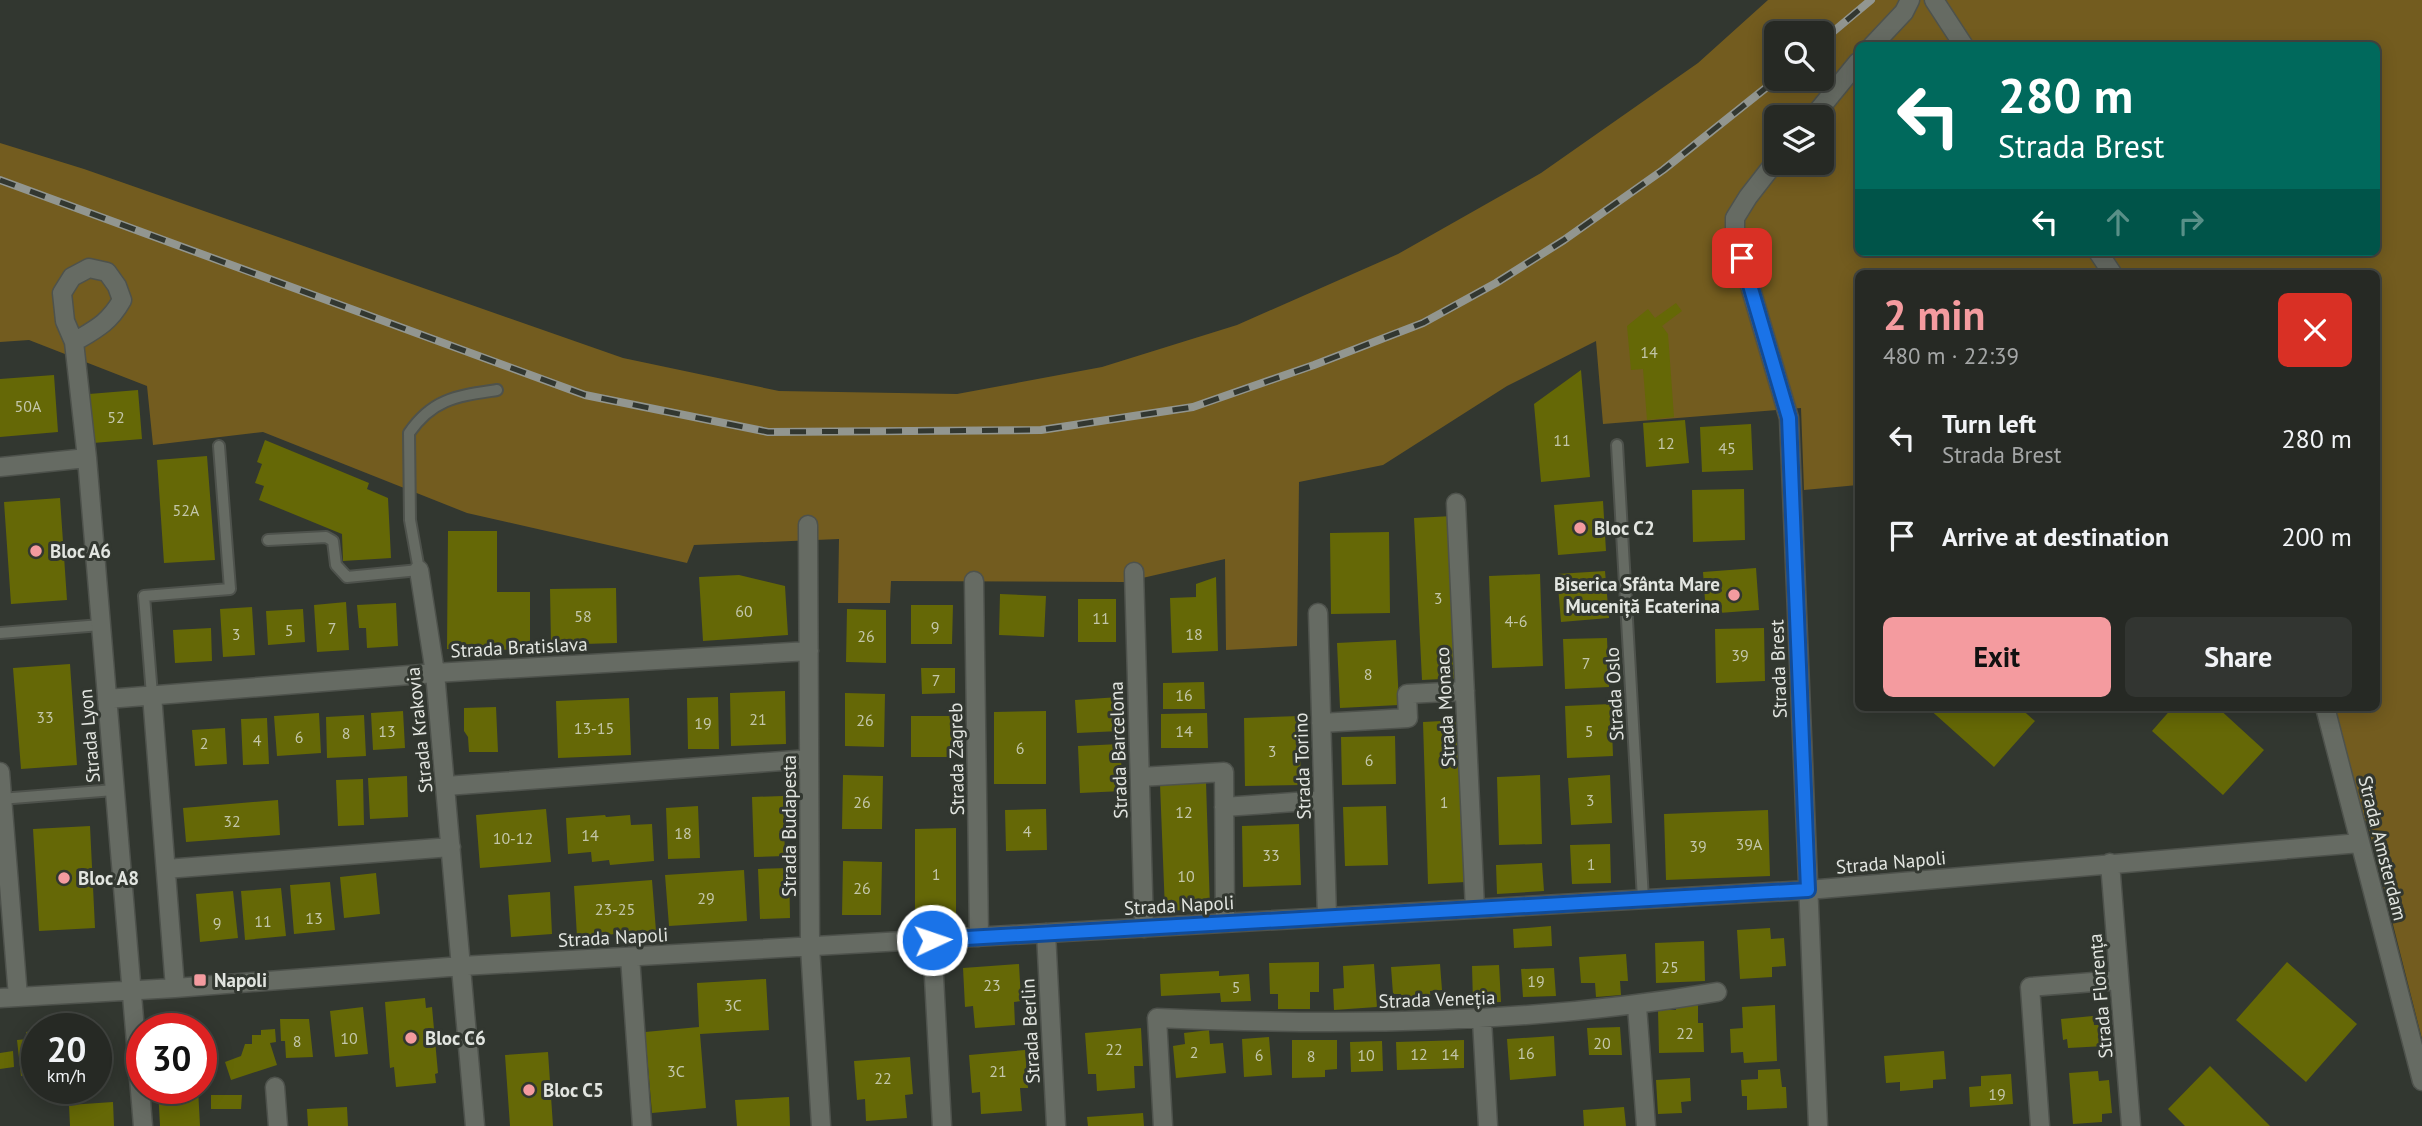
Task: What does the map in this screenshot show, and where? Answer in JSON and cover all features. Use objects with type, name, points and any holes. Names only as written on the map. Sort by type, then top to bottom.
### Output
[{"type":"street","points":[[1876,42],[1903,12],[1910,0]]},
{"type":"street","points":[[1934,0],[1961,42]]},
{"type":"street","points":[[1823,105],[1855,66]]},
{"type":"street","name":"Strada Brest","points":[[1765,175],[1735,218],[1735,235],[1789,418],[1818,1126]]},
{"type":"street","name":"Strada Lyon","points":[[74,342],[87,458],[143,1126]]},
{"type":"street","points":[[0,467],[87,458]]},
{"type":"street","name":"Strada Monaco","points":[[1456,503],[1475,909]]},
{"type":"street","name":"Strada Budapesta","points":[[808,524],[810,947],[821,1126]]},
{"type":"street","name":"Strada Krakovia","points":[[419,570],[435,673],[475,1126]]},
{"type":"street","name":"Strada Barcelona","points":[[1134,572],[1143,928]]},
{"type":"street","name":"Strada Zagreb","points":[[974,581],[979,937]]},
{"type":"street","name":"Strada Torino","points":[[1318,613],[1327,917]]},
{"type":"street","name":"Strada Bratislava","points":[[107,699],[435,673],[809,651]]},
{"type":"street","points":[[1321,723],[1408,719],[1407,694],[1465,691]]},
{"type":"street","points":[[152,695],[175,988]]},
{"type":"street","name":"Strada Amsterdam","points":[[2326,711],[2422,1081]]},
{"type":"street","points":[[446,786],[809,760]]},
{"type":"street","points":[[0,772],[9,997]]},
{"type":"street","points":[[1140,777],[1224,772],[1225,923]]},
{"type":"street","points":[[1224,807],[1323,800]]},
{"type":"street","name":"Strada Napoli","points":[[9,997],[175,988],[462,966],[1808,890],[2360,843]]},
{"type":"street","points":[[166,869],[451,847]]},
{"type":"street","name":"Strada Florența","points":[[2110,863],[2131,1126]]},
{"type":"street","name":"Strada Berlin","points":[[1046,933],[1056,1126]]},
{"type":"street","points":[[932,940],[942,1126]]},
{"type":"street","points":[[630,957],[642,1126]]},
{"type":"street","points":[[2040,1126],[2030,987],[2119,980]]},
{"type":"street","name":"Strada Veneția","points":[[1163,1126],[1157,1018],[1283,1023],[1482,1020],[1637,1006],[1717,992]]},
{"type":"street","points":[[1637,1006],[1646,1126]]},
{"type":"street","points":[[1482,1020],[1488,1126]]},
{"type":"street","points":[[275,1087],[278,1126]]},
{"type":"lane","name":"Strada Krakovia","points":[[419,570],[410,520],[409,433],[417,422],[442,401],[497,390]]},
{"type":"lane","name":"Strada Oslo","points":[[1617,445],[1643,900]]},
{"type":"lane","points":[[152,695],[144,596],[230,589],[219,446]]},
{"type":"lane","points":[[268,540],[326,537],[333,541],[336,565],[346,577],[419,570]]},
{"type":"lane","points":[[0,633],[101,625]]},
{"type":"lane","points":[[1,799],[114,790]]},
{"type":"shaded area","points":[[1768,0],[2422,0],[2422,1039],[2368,826],[2315,711],[2380,711],[2380,270],[1855,270],[1855,485],[1804,490],[1801,408],[1603,424],[1596,341],[1507,386],[1383,465],[1299,482],[1297,646],[1226,650],[1225,559],[1125,582],[891,581],[890,603],[838,603],[839,539],[694,545],[687,563],[467,513],[263,432],[153,445],[147,386],[29,340],[0,342],[0,143],[84,169],[623,358],[779,391],[957,394],[1102,367],[1237,325],[1398,254],[1541,173],[1698,63]]},
{"type":"building","points":[[1676,303],[1682,311],[1662,326],[1668,334],[1674,417],[1647,420],[1643,369],[1631,370],[1627,326],[1648,309],[1655,318]]},
{"type":"building","points":[[1581,370],[1590,477],[1541,482],[1534,404]]},
{"type":"building","points":[[54,375],[58,432],[0,437],[0,379]]},
{"type":"building","points":[[138,390],[142,439],[93,443],[89,394]]},
{"type":"building","points":[[1685,420],[1689,463],[1646,467],[1643,423]]},
{"type":"building","points":[[1751,424],[1753,470],[1702,472],[1700,427]]},
{"type":"building","points":[[265,440],[369,483],[367,489],[388,498],[391,558],[343,561],[342,534],[259,500],[264,486],[255,483],[262,464],[257,462]]},
{"type":"building","points":[[207,456],[215,560],[164,563],[157,460]]},
{"type":"building","points":[[1744,489],[1745,540],[1693,542],[1692,490]]},
{"type":"building","name":"Bloc A6","points":[[60,498],[67,600],[11,604],[4,502]]},
{"type":"building","name":"Bloc C2","points":[[1603,501],[1606,551],[1558,555],[1554,505]]},
{"type":"building","points":[[1453,516],[1461,678],[1422,680],[1414,518]]},
{"type":"building","points":[[448,531],[497,531],[497,592],[530,592],[530,650],[447,649]]},
{"type":"building","points":[[1389,532],[1390,613],[1331,614],[1330,533]]},
{"type":"building","points":[[1756,568],[1759,610],[1706,614],[1703,572]]},
{"type":"building","points":[[1605,571],[1609,618],[1561,622],[1557,574]]},
{"type":"building","points":[[1540,574],[1543,666],[1492,668],[1489,576]]},
{"type":"building","points":[[739,575],[785,586],[788,635],[703,641],[699,577]]},
{"type":"building","points":[[1216,577],[1218,651],[1172,653],[1170,598],[1196,597],[1196,584]]},
{"type":"building","points":[[616,588],[617,643],[551,645],[550,589]]},
{"type":"building","points":[[1000,594],[1046,596],[1044,637],[999,635]]},
{"type":"building","points":[[1078,599],[1116,599],[1116,642],[1078,642]]},
{"type":"building","points":[[346,602],[349,650],[317,652],[314,605]]},
{"type":"building","points":[[396,603],[398,646],[367,648],[366,628],[359,628],[357,605]]},
{"type":"building","points":[[911,605],[953,605],[952,644],[911,644]]},
{"type":"building","points":[[252,607],[255,655],[223,657],[220,609]]},
{"type":"building","points":[[303,609],[305,642],[268,645],[266,611]]},
{"type":"building","points":[[847,609],[886,610],[886,663],[846,662]]},
{"type":"building","points":[[211,628],[212,661],[175,663],[173,630]]},
{"type":"building","points":[[1764,628],[1765,681],[1716,683],[1715,629]]},
{"type":"building","points":[[1607,638],[1609,687],[1565,689],[1563,639]]},
{"type":"building","points":[[1396,640],[1399,705],[1340,708],[1337,643]]},
{"type":"building","points":[[70,664],[77,765],[21,769],[13,668]]},
{"type":"building","points":[[921,668],[955,668],[955,693],[922,694]]},
{"type":"building","points":[[1204,682],[1205,709],[1163,709],[1163,683]]},
{"type":"building","points":[[785,691],[786,744],[731,746],[730,693]]},
{"type":"building","points":[[845,693],[885,694],[884,747],[845,746]]},
{"type":"building","points":[[718,697],[719,749],[688,749],[687,698]]},
{"type":"building","points":[[1119,697],[1120,731],[1077,733],[1075,700]]},
{"type":"building","points":[[629,698],[631,755],[558,758],[556,701]]},
{"type":"building","points":[[1611,704],[1613,756],[1567,758],[1565,706]]},
{"type":"building","points":[[496,707],[498,752],[469,752],[468,737],[464,731],[464,708]]},
{"type":"building","points":[[403,711],[405,748],[373,750],[371,713]]},
{"type":"building","points":[[1046,711],[1046,784],[994,784],[994,712]]},
{"type":"building","points":[[1931,711],[2024,711],[2035,721],[1994,767]]},
{"type":"building","points":[[2170,711],[2221,711],[2264,750],[2223,795],[2152,731]]},
{"type":"building","points":[[319,713],[321,753],[277,756],[274,716]]},
{"type":"building","points":[[1207,713],[1208,748],[1161,748],[1161,714]]},
{"type":"building","points":[[364,715],[366,756],[327,758],[326,717]]},
{"type":"building","points":[[911,716],[952,716],[952,757],[911,757]]},
{"type":"building","points":[[1299,716],[1301,785],[1245,786],[1244,718]]},
{"type":"building","points":[[267,718],[269,764],[243,765],[241,719]]},
{"type":"building","points":[[1460,720],[1466,882],[1428,884],[1423,722]]},
{"type":"building","points":[[225,728],[227,764],[195,766],[192,730]]},
{"type":"building","points":[[1395,736],[1396,784],[1342,785],[1341,737]]},
{"type":"building","points":[[1120,744],[1123,791],[1080,793],[1078,746]]},
{"type":"building","points":[[843,775],[883,776],[882,829],[842,829]]},
{"type":"building","points":[[1540,775],[1542,844],[1499,845],[1497,777]]},
{"type":"building","points":[[1610,775],[1612,823],[1571,825],[1568,778]]},
{"type":"building","points":[[407,776],[408,817],[370,819],[368,778]]},
{"type":"building","points":[[363,779],[364,825],[338,826],[336,780]]},
{"type":"building","points":[[1206,782],[1210,909],[1165,911],[1160,784]]},
{"type":"building","points":[[783,796],[785,856],[754,857],[752,797]]},
{"type":"building","points":[[278,800],[280,835],[186,842],[183,808]]},
{"type":"building","points":[[698,806],[700,858],[668,859],[666,808]]},
{"type":"building","points":[[1386,806],[1388,865],[1345,866],[1343,807]]},
{"type":"building","points":[[546,809],[551,862],[480,868],[476,815]]},
{"type":"building","points":[[1046,809],[1047,850],[1006,851],[1005,810]]},
{"type":"building","points":[[1768,810],[1770,876],[1666,880],[1664,814]]},
{"type":"building","points":[[630,815],[631,825],[652,824],[654,861],[610,865],[609,860],[592,862],[591,852],[568,854],[566,818]]},
{"type":"building","points":[[1299,824],[1301,885],[1243,887],[1242,826]]},
{"type":"building","name":"Bloc A8","points":[[90,826],[95,928],[39,931],[33,829]]},
{"type":"building","points":[[956,828],[956,919],[915,919],[915,829]]},
{"type":"building","points":[[1610,844],[1611,883],[1572,884],[1570,845]]},
{"type":"building","points":[[843,861],[882,862],[881,915],[842,915]]},
{"type":"building","points":[[1542,863],[1544,891],[1497,894],[1496,865]]},
{"type":"building","points":[[789,868],[790,918],[760,919],[758,869]]},
{"type":"building","points":[[744,870],[747,921],[669,926],[665,875]]},
{"type":"building","points":[[376,873],[380,914],[344,918],[340,877]]},
{"type":"building","points":[[652,880],[656,931],[577,937],[574,886]]},
{"type":"building","points":[[330,882],[335,930],[294,934],[290,885]]},
{"type":"building","points":[[281,888],[286,936],[245,940],[241,891]]},
{"type":"building","points":[[233,891],[238,938],[200,942],[196,894]]},
{"type":"building","points":[[550,892],[552,934],[511,937],[508,895]]},
{"type":"building","points":[[1551,926],[1552,946],[1514,948],[1513,929]]},
{"type":"building","points":[[1770,928],[1771,939],[1784,938],[1786,966],[1772,967],[1772,977],[1740,979],[1737,930]]},
{"type":"building","points":[[1704,941],[1705,981],[1656,983],[1655,943]]},
{"type":"building","points":[[1626,954],[1628,981],[1620,981],[1621,995],[1596,997],[1595,983],[1581,983],[1579,957]]},
{"type":"building","points":[[1319,962],[1319,992],[1310,992],[1310,1009],[1278,1009],[1278,994],[1270,994],[1269,963]]},
{"type":"building","points":[[2287,962],[2357,1024],[2306,1082],[2236,1020]]},
{"type":"building","points":[[1019,964],[1021,1001],[1014,1002],[1015,1025],[975,1028],[973,1006],[965,1007],[963,968]]},
{"type":"building","points":[[1374,964],[1377,1007],[1334,1010],[1333,989],[1344,988],[1343,966]]},
{"type":"building","points":[[1440,964],[1442,990],[1430,991],[1431,1006],[1402,1008],[1401,994],[1393,994],[1391,967]]},
{"type":"building","points":[[1499,965],[1501,1002],[1473,1003],[1472,966]]},
{"type":"building","points":[[1554,968],[1556,996],[1523,997],[1521,969]]},
{"type":"building","points":[[1219,971],[1219,976],[1249,974],[1251,1001],[1221,1002],[1220,993],[1161,996],[1160,974]]},
{"type":"building","points":[[766,979],[769,1030],[700,1034],[706,1108],[652,1113],[645,1032],[699,1027],[697,983]]},
{"type":"building","name":"Bloc C6","points":[[425,998],[426,1008],[432,1007],[438,1073],[435,1074],[436,1083],[396,1087],[394,1067],[390,1068],[385,1002]]},
{"type":"building","points":[[1675,1004],[1698,1004],[1698,1023],[1703,1023],[1704,1052],[1659,1053],[1658,1010],[1676,1010]]},
{"type":"building","points":[[1775,1005],[1777,1061],[1744,1063],[1743,1052],[1731,1053],[1730,1029],[1743,1028],[1742,1007]]},
{"type":"building","points":[[363,1007],[368,1054],[335,1057],[330,1011]]},
{"type":"building","points":[[2093,1016],[2094,1025],[2103,1025],[2105,1046],[2068,1048],[2067,1039],[2063,1040],[2061,1019]]},
{"type":"building","points":[[280,1019],[309,1019],[313,1057],[286,1058],[285,1041],[281,1041]]},
{"type":"building","points":[[1620,1027],[1622,1055],[1589,1055],[1587,1028]]},
{"type":"building","points":[[1141,1028],[1143,1066],[1134,1066],[1135,1088],[1097,1091],[1096,1074],[1088,1074],[1085,1033]]},
{"type":"building","points":[[275,1029],[276,1042],[270,1043],[277,1065],[231,1080],[225,1062],[241,1056],[245,1044],[252,1044],[252,1035],[261,1035],[261,1030]]},
{"type":"building","points":[[1209,1030],[1210,1044],[1223,1043],[1226,1073],[1176,1078],[1173,1046],[1185,1044],[1184,1033]]},
{"type":"building","points":[[1554,1036],[1556,1076],[1510,1080],[1507,1039]]},
{"type":"building","points":[[1269,1037],[1272,1075],[1244,1077],[1242,1039]]},
{"type":"building","points":[[17,1040],[21,1040],[21,1076]]},
{"type":"building","points":[[1292,1040],[1337,1040],[1337,1069],[1325,1070],[1325,1077],[1292,1078]]},
{"type":"building","points":[[1464,1040],[1464,1068],[1397,1070],[1396,1042]]},
{"type":"building","points":[[1382,1041],[1383,1071],[1351,1072],[1350,1042]]},
{"type":"building","points":[[1025,1050],[1028,1088],[1020,1088],[1022,1111],[981,1114],[980,1092],[972,1093],[969,1055]]},
{"type":"building","points":[[13,1051],[14,1067],[0,1069],[0,1053]]},
{"type":"building","points":[[1944,1051],[1946,1079],[1933,1080],[1933,1088],[1900,1091],[1900,1082],[1886,1083],[1884,1056]]},
{"type":"building","name":"Bloc C5","points":[[548,1052],[553,1126],[510,1126],[505,1055]]},
{"type":"building","points":[[910,1057],[913,1094],[905,1095],[907,1118],[866,1121],[865,1099],[857,1100],[854,1061]]},
{"type":"building","points":[[2210,1066],[2270,1126],[2185,1126],[2168,1109]]},
{"type":"building","points":[[1780,1069],[1782,1087],[1786,1087],[1787,1108],[1747,1110],[1747,1096],[1742,1096],[1741,1080],[1758,1079],[1758,1070]]},
{"type":"building","points":[[2098,1071],[2099,1081],[2109,1080],[2112,1113],[2102,1114],[2102,1122],[2073,1124],[2069,1073]]},
{"type":"building","points":[[2011,1074],[2013,1104],[1970,1107],[1969,1087],[1981,1086],[1981,1076]]},
{"type":"building","points":[[1690,1078],[1691,1101],[1681,1102],[1682,1113],[1658,1114],[1656,1080]]},
{"type":"building","points":[[217,1095],[242,1095],[241,1109],[211,1109],[211,1104],[217,1104]]},
{"type":"building","points":[[789,1097],[790,1126],[737,1126],[735,1100]]},
{"type":"building","points":[[112,1102],[114,1126],[70,1126],[69,1105]]},
{"type":"building","points":[[159,1104],[199,1104],[200,1126],[160,1126]]},
{"type":"building","points":[[347,1107],[348,1126],[308,1126],[307,1109]]},
{"type":"building","points":[[1624,1107],[1626,1126],[1584,1126],[1583,1110]]},
{"type":"building","points":[[1143,1113],[1144,1126],[1088,1126],[1087,1117]]},
{"type":"railway","points":[[1834,31],[1871,0]]},
{"type":"railway","points":[[0,180],[585,395],[768,432],[1041,430],[1193,407],[1423,323],[1496,283],[1564,240],[1663,170],[1764,89]]},
{"type":"place","name":"Bloc C2","points":[[1580,528]]},
{"type":"place","name":"Bloc A6","points":[[36,551]]},
{"type":"place","name":"Biserica Sfânta Mare Muceniță Ecaterina","points":[[1734,595]]},
{"type":"place","name":"Bloc A8","points":[[64,878]]},
{"type":"place","name":"Napoli","points":[[200,980]]},
{"type":"place","name":"Bloc C6","points":[[411,1038]]},
{"type":"place","name":"Bloc C5","points":[[529,1090]]},
{"type":"route","points":[[932,940],[1808,890],[1789,418],[1742,258]]}]
